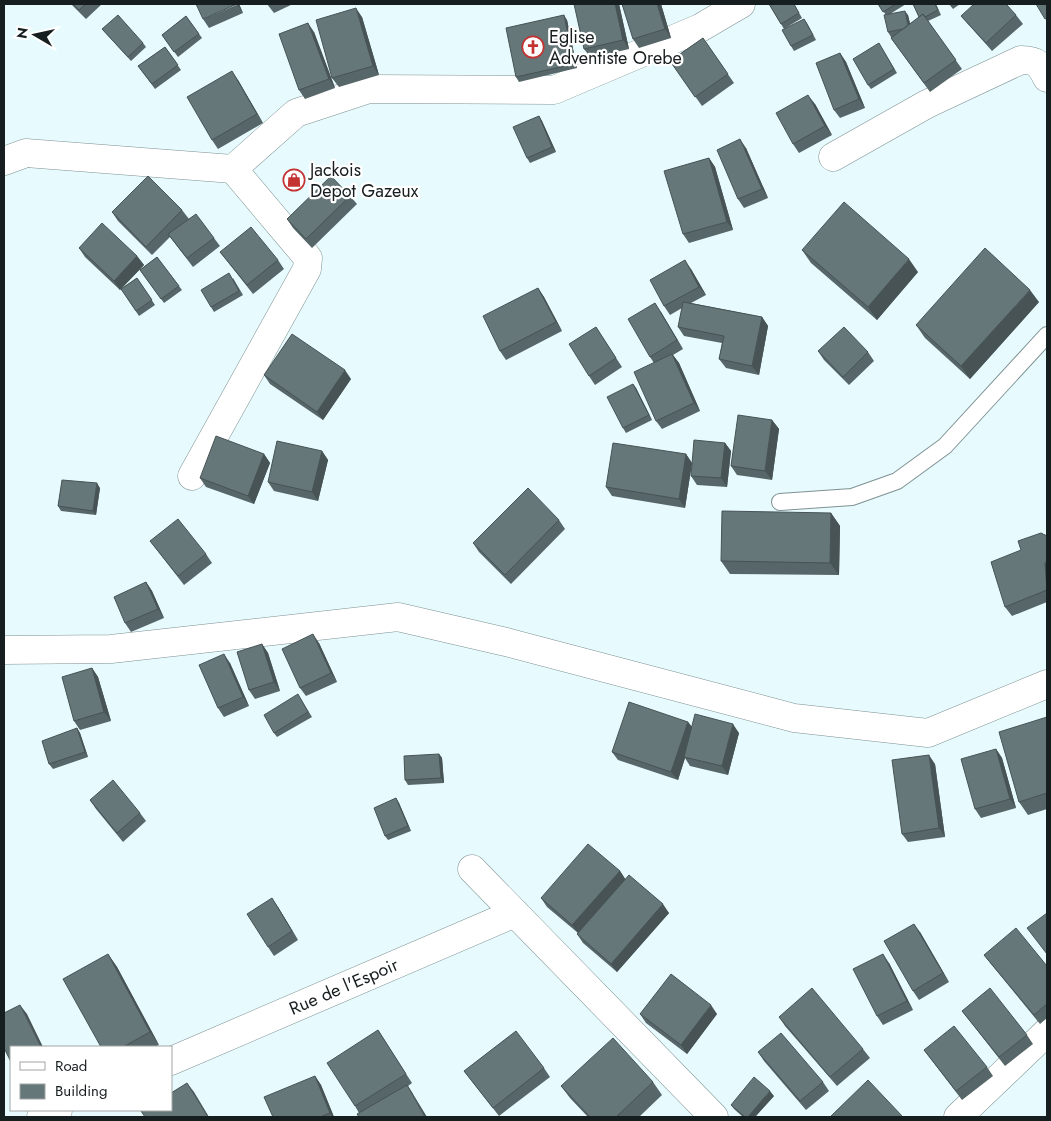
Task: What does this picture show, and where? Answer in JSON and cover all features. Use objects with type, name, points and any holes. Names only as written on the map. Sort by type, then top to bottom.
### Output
[{"type":"street","points":[[233,169],[296,113],[369,89],[554,90],[700,28],[741,4]]},
{"type":"street","points":[[833,157],[927,104],[1021,60],[1032,60],[1041,66],[1047,78]]},
{"type":"street","points":[[4,162],[26,153],[233,169],[308,258],[307,269],[192,476]]},
{"type":"street","points":[[4,650],[111,649],[398,617],[506,642],[794,718],[928,733],[1047,684]]},
{"type":"street","points":[[472,869],[714,1117]]},
{"type":"street","name":"Rue de l'Espoir","points":[[172,1061],[515,914]]},
{"type":"street","points":[[958,1117],[1047,1032]]},
{"type":"street","points":[[41,1117],[56,1111]]},
{"type":"lane","points":[[780,502],[852,497],[897,481],[945,446],[1047,335]]},
{"type":"building","points":[[73,4],[86,4],[79,10]]},
{"type":"building","points":[[196,4],[237,4],[203,19]]},
{"type":"building","points":[[574,4],[615,4],[623,40],[584,49]]},
{"type":"building","points":[[622,4],[657,4],[665,29],[633,39]]},
{"type":"building","points":[[769,4],[794,4],[799,13],[781,24]]},
{"type":"building","points":[[878,4],[896,4],[883,12]]},
{"type":"building","points":[[913,4],[935,4],[938,10],[925,17],[923,14],[919,17]]},
{"type":"building","points":[[974,4],[1006,4],[1016,15],[986,43],[961,16]]},
{"type":"building","points":[[1036,4],[1047,4],[1047,18],[1045,19]]},
{"type":"building","points":[[356,8],[373,66],[332,78],[316,20]]},
{"type":"building","points":[[905,11],[908,25],[903,29],[888,32],[884,15]]},
{"type":"building","points":[[923,14],[956,60],[924,83],[891,38]]},
{"type":"building","points":[[118,15],[143,43],[128,57],[102,29]]},
{"type":"building","points":[[564,15],[574,64],[516,77],[506,28]]},
{"type":"building","points":[[186,16],[199,34],[174,52],[162,35]]},
{"type":"building","points":[[804,19],[813,35],[791,46],[782,30]]},
{"type":"building","points":[[308,23],[329,79],[299,90],[279,34]]},
{"type":"building","points":[[703,38],[728,74],[695,97],[670,61]]},
{"type":"building","points":[[879,43],[894,69],[868,85],[853,59]]},
{"type":"building","points":[[165,47],[178,65],[152,84],[138,66]]},
{"type":"building","points":[[840,53],[859,99],[834,110],[816,63]]},
{"type":"building","points":[[232,71],[257,114],[212,140],[187,97]]},
{"type":"building","points":[[808,95],[825,126],[793,144],[776,113]]},
{"type":"building","points":[[539,116],[552,147],[527,158],[513,127]]},
{"type":"building","points":[[740,139],[762,189],[738,199],[717,150]]},
{"type":"building","points":[[709,158],[727,222],[683,234],[664,171]]},
{"type":"building","points":[[148,176],[182,210],[146,247],[112,212]]},
{"type":"building","points":[[331,176],[350,196],[306,239],[287,219]]},
{"type":"building","points":[[844,202],[909,259],[868,307],[802,250]]},
{"type":"building","points":[[196,214],[214,238],[187,258],[168,234]]},
{"type":"building","points":[[102,223],[137,256],[114,281],[79,248]]},
{"type":"building","points":[[251,227],[278,260],[247,285],[220,252]]},
{"type":"building","points":[[985,248],[1030,290],[961,366],[916,325]]},
{"type":"building","points":[[157,257],[179,286],[161,299],[140,270]]},
{"type":"building","points":[[685,260],[699,287],[664,306],[650,280]]},
{"type":"building","points":[[229,273],[239,291],[211,307],[201,290]]},
{"type":"building","points":[[137,278],[152,300],[136,311],[121,289]]},
{"type":"building","points":[[538,288],[556,322],[500,351],[483,316]]},
{"type":"building","points":[[683,302],[762,317],[752,366],[719,359],[724,336],[678,327]]},
{"type":"building","points":[[655,303],[677,340],[650,357],[628,319]]},
{"type":"building","points":[[596,327],[616,358],[589,376],[569,344]]},
{"type":"building","points":[[844,327],[868,352],[843,377],[818,351]]},
{"type":"building","points":[[292,334],[345,370],[317,412],[264,375]]},
{"type":"building","points":[[672,354],[694,403],[656,421],[634,372]]},
{"type":"building","points":[[633,384],[649,415],[623,428],[607,397]]},
{"type":"building","points":[[738,415],[772,420],[765,471],[731,466]]},
{"type":"building","points":[[216,436],[264,454],[248,496],[200,478]]},
{"type":"building","points":[[694,440],[725,443],[721,478],[691,476]]},
{"type":"building","points":[[277,441],[322,451],[312,492],[268,482]]},
{"type":"building","points":[[613,443],[686,454],[679,499],[606,487]]},
{"type":"building","points":[[62,480],[97,483],[93,511],[58,506]]},
{"type":"building","points":[[528,488],[559,520],[505,575],[473,543]]},
{"type":"building","points":[[722,511],[831,513],[830,563],[721,561]]},
{"type":"building","points":[[178,519],[206,554],[178,576],[150,541]]},
{"type":"building","points":[[1041,533],[1047,536],[1047,561],[1045,563],[1047,590],[1005,607],[991,562],[1021,550],[1018,541]]},
{"type":"building","points":[[146,582],[158,609],[125,623],[114,597]]},
{"type":"building","points":[[313,634],[331,673],[300,688],[282,649]]},
{"type":"building","points":[[262,644],[274,682],[249,690],[237,652]]},
{"type":"building","points":[[224,654],[243,697],[218,708],[199,665]]},
{"type":"building","points":[[92,668],[104,712],[74,721],[62,677]]},
{"type":"building","points":[[298,694],[308,712],[274,733],[264,715]]},
{"type":"building","points":[[629,702],[688,722],[671,772],[612,752]]},
{"type":"building","points":[[695,714],[733,724],[722,766],[684,757]]},
{"type":"building","points":[[1047,717],[1047,793],[1019,802],[999,732]]},
{"type":"building","points":[[77,728],[85,752],[49,764],[42,741]]},
{"type":"building","points":[[996,749],[1010,799],[975,809],[961,759]]},
{"type":"building","points":[[439,754],[441,778],[405,780],[404,756]]},
{"type":"building","points":[[929,755],[939,828],[902,834],[892,760]]},
{"type":"building","points":[[113,780],[140,813],[117,833],[90,800]]},
{"type":"building","points":[[396,798],[408,826],[385,836],[374,808]]},
{"type":"building","points":[[588,844],[620,871],[572,925],[541,898]]},
{"type":"building","points":[[629,875],[663,904],[611,964],[577,934]]},
{"type":"building","points":[[272,898],[292,931],[268,947],[247,914]]},
{"type":"building","points":[[1047,913],[1047,954],[1027,928]]},
{"type":"building","points":[[914,924],[943,973],[913,991],[884,941]]},
{"type":"building","points":[[1016,928],[1047,966],[1047,1004],[1034,1015],[984,955]]},
{"type":"building","points":[[108,954],[150,1032],[125,1046],[100,1046],[63,979]]},
{"type":"building","points":[[883,954],[907,1001],[877,1016],[853,969]]},
{"type":"building","points":[[671,974],[711,1005],[681,1045],[640,1014]]},
{"type":"building","points":[[812,988],[863,1049],[830,1077],[779,1017]]},
{"type":"building","points":[[990,988],[1027,1035],[999,1057],[962,1011]]},
{"type":"building","points":[[20,1005],[40,1046],[10,1046],[10,1060],[4,1048],[4,1013]]},
{"type":"building","points":[[954,1026],[987,1067],[956,1091],[924,1050]]},
{"type":"building","points":[[378,1030],[406,1074],[355,1106],[327,1063]]},
{"type":"building","points":[[516,1031],[544,1068],[493,1108],[464,1071]]},
{"type":"building","points":[[781,1033],[823,1082],[800,1101],[758,1052]]},
{"type":"building","points":[[613,1038],[653,1082],[616,1117],[590,1117],[561,1086]]},
{"type":"building","points":[[315,1076],[330,1113],[320,1117],[273,1117],[264,1097]]},
{"type":"building","points":[[754,1077],[770,1091],[748,1117],[745,1117],[731,1105]]},
{"type":"building","points":[[868,1080],[903,1117],[830,1117]]},
{"type":"building","points":[[187,1083],[208,1117],[145,1117],[141,1111],[172,1111],[172,1092]]},
{"type":"building","points":[[407,1085],[425,1117],[359,1117],[357,1114]]},
{"type":"place","name":"Eglise Adventiste Orebe","points":[[533,47]]},
{"type":"place","name":"Jackois Depot Gazeux","points":[[294,180]]}]
